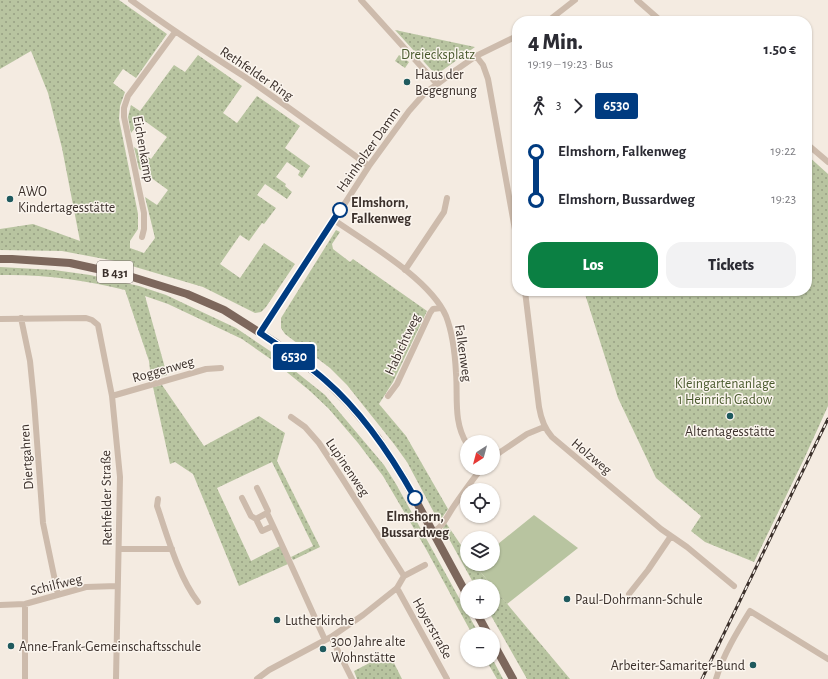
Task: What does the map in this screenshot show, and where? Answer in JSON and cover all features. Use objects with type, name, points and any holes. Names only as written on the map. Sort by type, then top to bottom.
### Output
[{"type":"main road","name":"B 431","points":[[0,259],[70,263],[129,276],[187,294],[224,310],[260,333],[324,379],[349,404],[377,437],[393,460],[460,582]]},
{"type":"main road","points":[[500,656],[513,679]]},
{"type":"street","name":"Rethfelder Ring","points":[[131,0],[175,32],[245,77],[369,166]]},
{"type":"street","points":[[361,0],[437,84]]},
{"type":"street","points":[[554,16],[575,0]]},
{"type":"street","points":[[637,0],[655,16]]},
{"type":"street","name":"Eichenkamp","points":[[142,237],[144,229],[144,213],[124,118],[124,108],[128,96],[175,32]]},
{"type":"street","name":"Hainholzer Damm","points":[[260,333],[369,166],[408,111],[424,94],[476,56],[512,38]]},
{"type":"street","points":[[476,56],[483,65],[488,79],[512,213]]},
{"type":"street","points":[[812,148],[828,162]]},
{"type":"street","points":[[405,270],[444,212],[447,198]]},
{"type":"street","name":"Falkenweg","points":[[334,220],[421,283],[441,308],[447,319],[455,354],[457,420],[462,435]]},
{"type":"street","name":"Holzweg","points":[[526,296],[539,408],[544,428],[552,438],[734,586]]},
{"type":"street","name":"Habichtweg","points":[[388,396],[398,384],[430,313],[433,309],[441,308]]},
{"type":"street","points":[[0,319],[21,318]]},
{"type":"street","name":"Rethfelder Straße","points":[[21,318],[86,318],[92,320],[98,325],[112,396],[120,477],[120,549],[117,586],[116,679]]},
{"type":"street","name":"Diertgahren","points":[[21,318],[30,361],[43,523],[58,595]]},
{"type":"street","name":"Roggenweg","points":[[112,396],[206,369],[221,368]]},
{"type":"street","name":"Lupinenweg","points":[[291,417],[305,427],[319,444],[404,576]]},
{"type":"street","points":[[500,452],[527,434],[544,428]]},
{"type":"street","points":[[433,532],[443,525],[453,507],[477,475]]},
{"type":"street","points":[[257,488],[268,510],[267,513],[273,526],[328,638],[352,679]]},
{"type":"street","points":[[242,498],[251,516],[256,519],[262,531],[273,526]]},
{"type":"street","points":[[158,499],[157,506],[172,549],[190,592],[198,602]]},
{"type":"street","points":[[256,519],[267,513]]},
{"type":"street","points":[[629,594],[648,570],[671,536]]},
{"type":"street","points":[[120,549],[172,549]]},
{"type":"street","points":[[257,679],[269,670],[328,638],[363,615],[397,588],[404,576],[425,565]]},
{"type":"street","name":"Schilfweg","points":[[0,605],[25,604],[86,587],[117,586]]},
{"type":"street","name":"Hoyerstraße","points":[[397,588],[447,679]]},
{"type":"street","points":[[25,604],[25,679]]},
{"type":"street","points":[[716,679],[734,638],[750,611],[828,659]]},
{"type":"green space","points":[[0,0],[119,0],[167,34],[136,78],[123,69],[113,83],[125,92],[120,106],[119,119],[138,214],[138,229],[130,241],[130,248],[144,253],[155,238],[145,197],[157,205],[168,190],[139,169],[134,147],[151,159],[167,137],[142,119],[131,133],[128,117],[131,105],[140,111],[174,65],[185,72],[198,55],[242,86],[223,113],[237,123],[257,96],[300,126],[285,148],[310,166],[302,178],[298,175],[300,171],[287,162],[276,177],[286,184],[285,186],[292,192],[287,199],[265,184],[257,195],[276,208],[264,224],[262,223],[249,241],[240,235],[220,264],[240,278],[264,243],[295,264],[261,312],[255,313],[203,287],[115,261],[62,251],[0,250],[0,229],[33,224],[80,241],[62,148],[48,93],[31,51],[0,69]]},
{"type":"green space","name":"Dreiecksplatz","points":[[395,30],[475,47],[436,75]]},
{"type":"green space","points":[[399,55],[409,62],[405,68],[395,61]]},
{"type":"green space","name":"Kleingartenanlage 1 Heinrich Gadow","points":[[812,160],[828,174],[828,406],[754,562],[705,542],[691,531],[701,516],[656,478],[618,398],[586,296],[812,296]]},
{"type":"green space","points":[[336,230],[340,232],[332,244],[333,249],[350,262],[353,259],[427,311],[393,382],[379,404],[406,436],[448,509],[439,522],[407,462],[347,385],[330,368],[285,334],[281,328],[281,318]]},
{"type":"green space","points":[[0,267],[54,270],[90,275],[139,286],[166,295],[236,328],[270,351],[325,395],[384,465],[460,600],[460,612],[426,549],[383,476],[358,443],[329,409],[310,391],[272,360],[242,339],[168,304],[145,296],[167,375],[151,379],[149,361],[125,290],[63,278],[0,275]]},
{"type":"green space","points":[[162,385],[204,446],[259,416],[285,433],[277,461],[320,547],[293,560],[291,557],[313,546],[272,462],[217,488],[251,561],[280,546],[288,564],[239,586],[193,474],[175,462],[170,464],[153,387]]},
{"type":"green space","points":[[534,515],[578,548],[507,604],[500,596],[500,579],[486,579],[480,571],[500,571],[500,542]]},
{"type":"green space","points":[[446,523],[460,544],[460,559],[443,528]]},
{"type":"green space","points":[[467,571],[480,571],[486,579],[471,579]]},
{"type":"green space","points":[[500,595],[570,679],[527,679],[500,631],[500,627],[498,627],[493,619],[500,619]]},
{"type":"green space","points":[[464,619],[471,619],[475,627],[468,627]]},
{"type":"green space","points":[[389,653],[402,679],[357,679],[354,671]]},
{"type":"green space","points":[[490,667],[497,667],[503,679],[497,679]]},
{"type":"railway","points":[[702,679],[828,419]]},
{"type":"bus line","name":"6530","points":[[340,210],[260,333],[276,343],[324,379],[343,398],[377,437],[396,465],[415,498]]},
{"type":"place","name":"Haus der Begegnung","points":[[407,82]]},
{"type":"place","name":"AWO Kindertagesstätte","points":[[10,199]]},
{"type":"place","name":"Elmshorn, Falkenweg","points":[[340,210]]},
{"type":"place","name":"Altentagesstätte","points":[[730,416]]},
{"type":"place","name":"Elmshorn, Bussardweg","points":[[415,498]]},
{"type":"place","name":"Paul-Dohrmann-Schule","points":[[567,599]]},
{"type":"place","name":"Lutherkirche","points":[[277,620]]},
{"type":"place","name":"Anne-Frank-Gemeinschaftsschule","points":[[11,646]]},
{"type":"place","name":"300 Jahre alte Wohnstätte","points":[[323,649]]},
{"type":"place","name":"Arbeiter-Samariter-Bund","points":[[753,665]]}]
